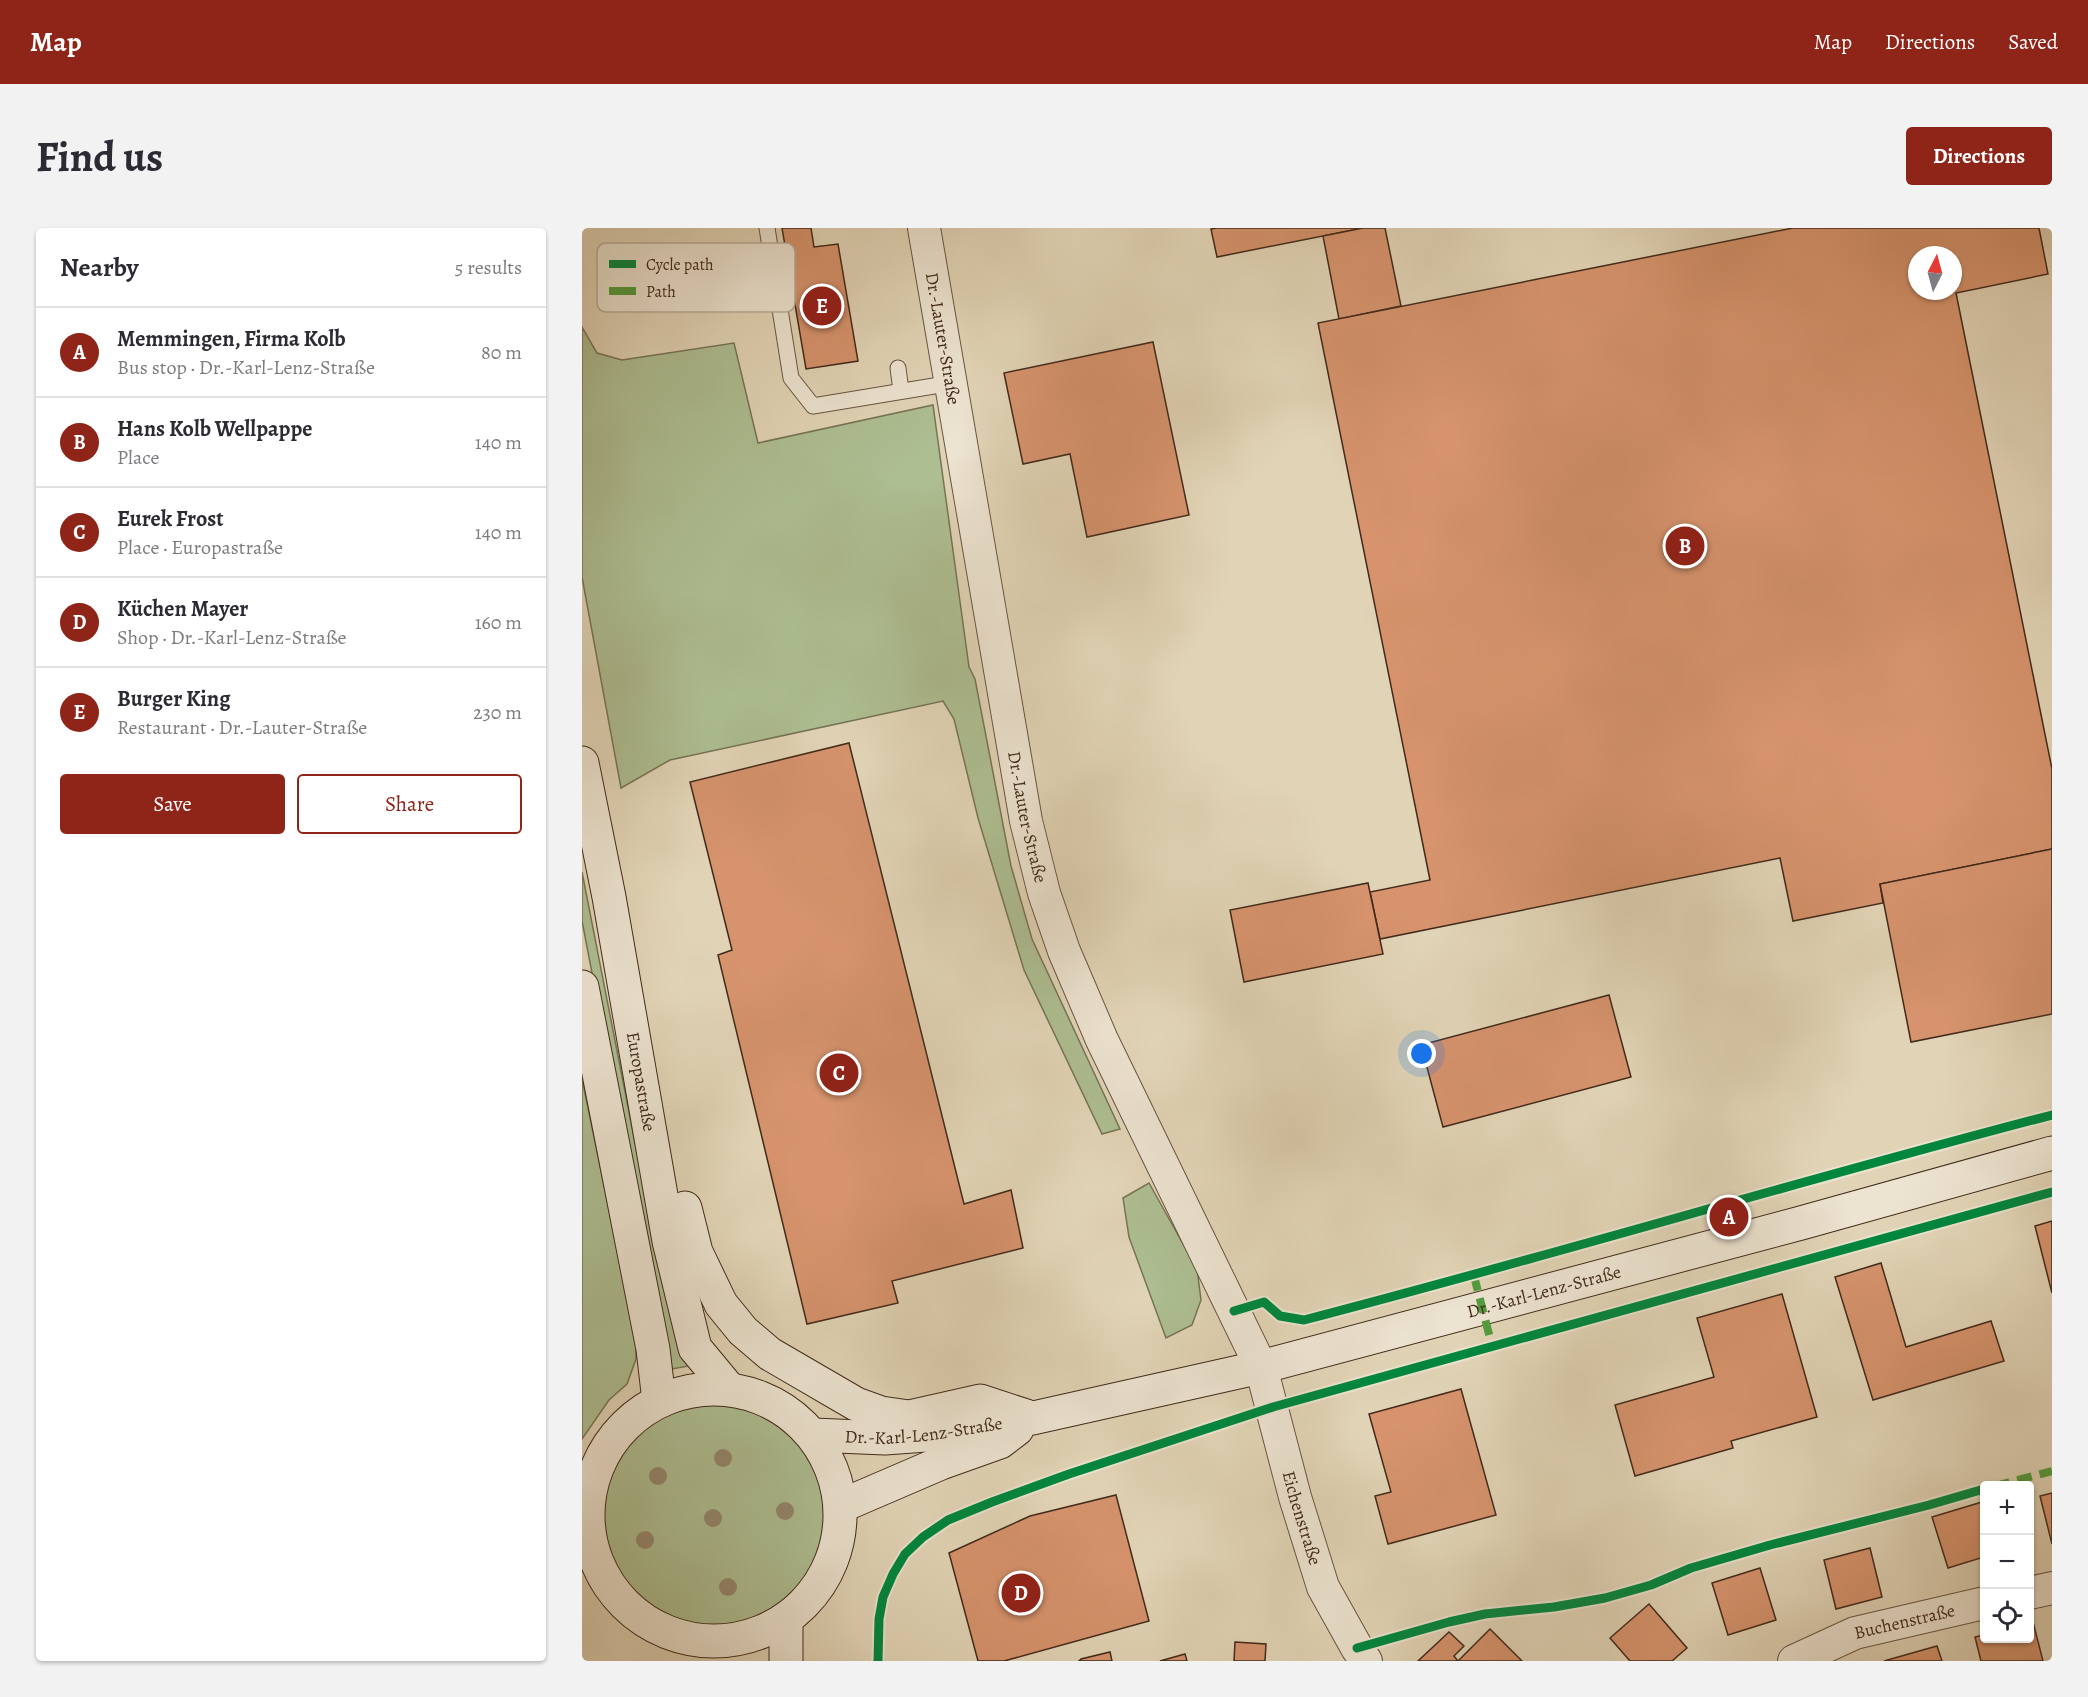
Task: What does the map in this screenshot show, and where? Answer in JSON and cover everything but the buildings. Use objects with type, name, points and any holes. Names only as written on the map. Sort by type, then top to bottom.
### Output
[{"type":"main road","name":"Europastraße","points":[[582,763],[609,897],[669,1241],[695,1348],[729,1389]]},
{"type":"main road","points":[[582,987],[652,1349],[659,1401]]},
{"type":"main road","points":[[651,1136],[680,1188],[696,1252],[721,1304],[743,1331],[770,1354],[856,1404],[881,1413],[909,1417],[980,1401],[1033,1418]]},
{"type":"main road","name":"Dr.-Karl-Lenz-Straße","points":[[813,1436],[885,1438],[926,1435],[1033,1418],[1261,1367],[1801,1223],[2052,1153]]},
{"type":"main road","points":[[729,1389],[753,1394],[775,1404],[796,1418],[813,1436],[830,1465],[841,1506],[840,1532],[833,1558],[812,1595],[786,1619],[753,1636],[735,1640],[725,1651],[663,1631],[639,1617],[593,1580],[594,1555],[585,1533],[592,1478],[602,1454],[617,1432],[637,1414],[659,1401],[693,1390],[729,1389]]},
{"type":"main road","name":"Dr.-Karl-Lenz-Straße","points":[[841,1506],[1000,1442],[1033,1418]]},
{"type":"main road","points":[[786,1619],[786,1661]]},
{"type":"street","name":"Dr.-Lauter-Straße","points":[[924,228],[1026,821],[1044,893],[1064,951],[1102,1040],[1261,1367]]},
{"type":"street","name":"Eichenstraße","points":[[1261,1367],[1295,1497],[1323,1587],[1366,1661]]},
{"type":"street","points":[[2034,1592],[2052,1588]]},
{"type":"street","name":"Buchenstraße","points":[[1794,1661],[1855,1633],[1980,1604]]},
{"type":"lane","points":[[766,228],[768,243]]},
{"type":"lane","points":[[780,312],[791,378],[813,406],[952,383]]},
{"type":"lane","points":[[898,368],[901,391]]},
{"type":"green space","points":[[582,327],[597,353],[622,360],[734,343],[758,443],[933,405],[969,667],[975,679],[1011,866],[1032,939],[1120,1129],[1102,1134],[1024,970],[978,818],[954,719],[943,701],[670,760],[621,788],[582,577]]},
{"type":"green space","points":[[582,872],[637,1153],[689,1366],[672,1369],[582,921]]},
{"type":"green space","points":[[582,1079],[636,1340],[636,1359],[627,1384],[609,1400],[582,1439]]},
{"type":"green space","points":[[1149,1183],[1197,1269],[1201,1300],[1192,1325],[1166,1338],[1129,1237],[1123,1198]]},
{"type":"green space","points":[[703,1405],[725,1405],[756,1413],[775,1423],[792,1437],[806,1454],[816,1473],[822,1493],[824,1515],[822,1537],[816,1557],[806,1576],[792,1593],[775,1607],[746,1621],[725,1625],[703,1625],[682,1621],[662,1612],[644,1600],[629,1585],[608,1547],[604,1526],[604,1504],[608,1483],[617,1463],[629,1445],[644,1430],[682,1409]]},
{"type":"marked path","points":[[1474,1276],[1492,1346]]},
{"type":"marked path","points":[[2014,1481],[2052,1471]]},
{"type":"cycle path","points":[[1234,1311],[1264,1302],[1280,1316],[1304,1320],[2052,1115]]},
{"type":"cycle path","points":[[878,1661],[879,1619],[883,1597],[905,1554],[923,1537],[948,1520],[992,1502],[1069,1474],[1273,1407],[2052,1192]]},
{"type":"cycle path","points":[[1357,1648],[1485,1614],[1554,1607],[1605,1598],[1651,1585],[1691,1568],[1770,1545],[1980,1490]]},
{"type":"place","name":"Burger King","points":[[822,306]]},
{"type":"place","name":"Hans Kolb Wellpappe","points":[[1685,546]]},
{"type":"place","name":"Eurek Frost","points":[[839,1073]]},
{"type":"place","name":"Memmingen, Firma Kolb","points":[[1729,1217]]},
{"type":"place","name":"Küchen Mayer","points":[[1021,1593]]}]
